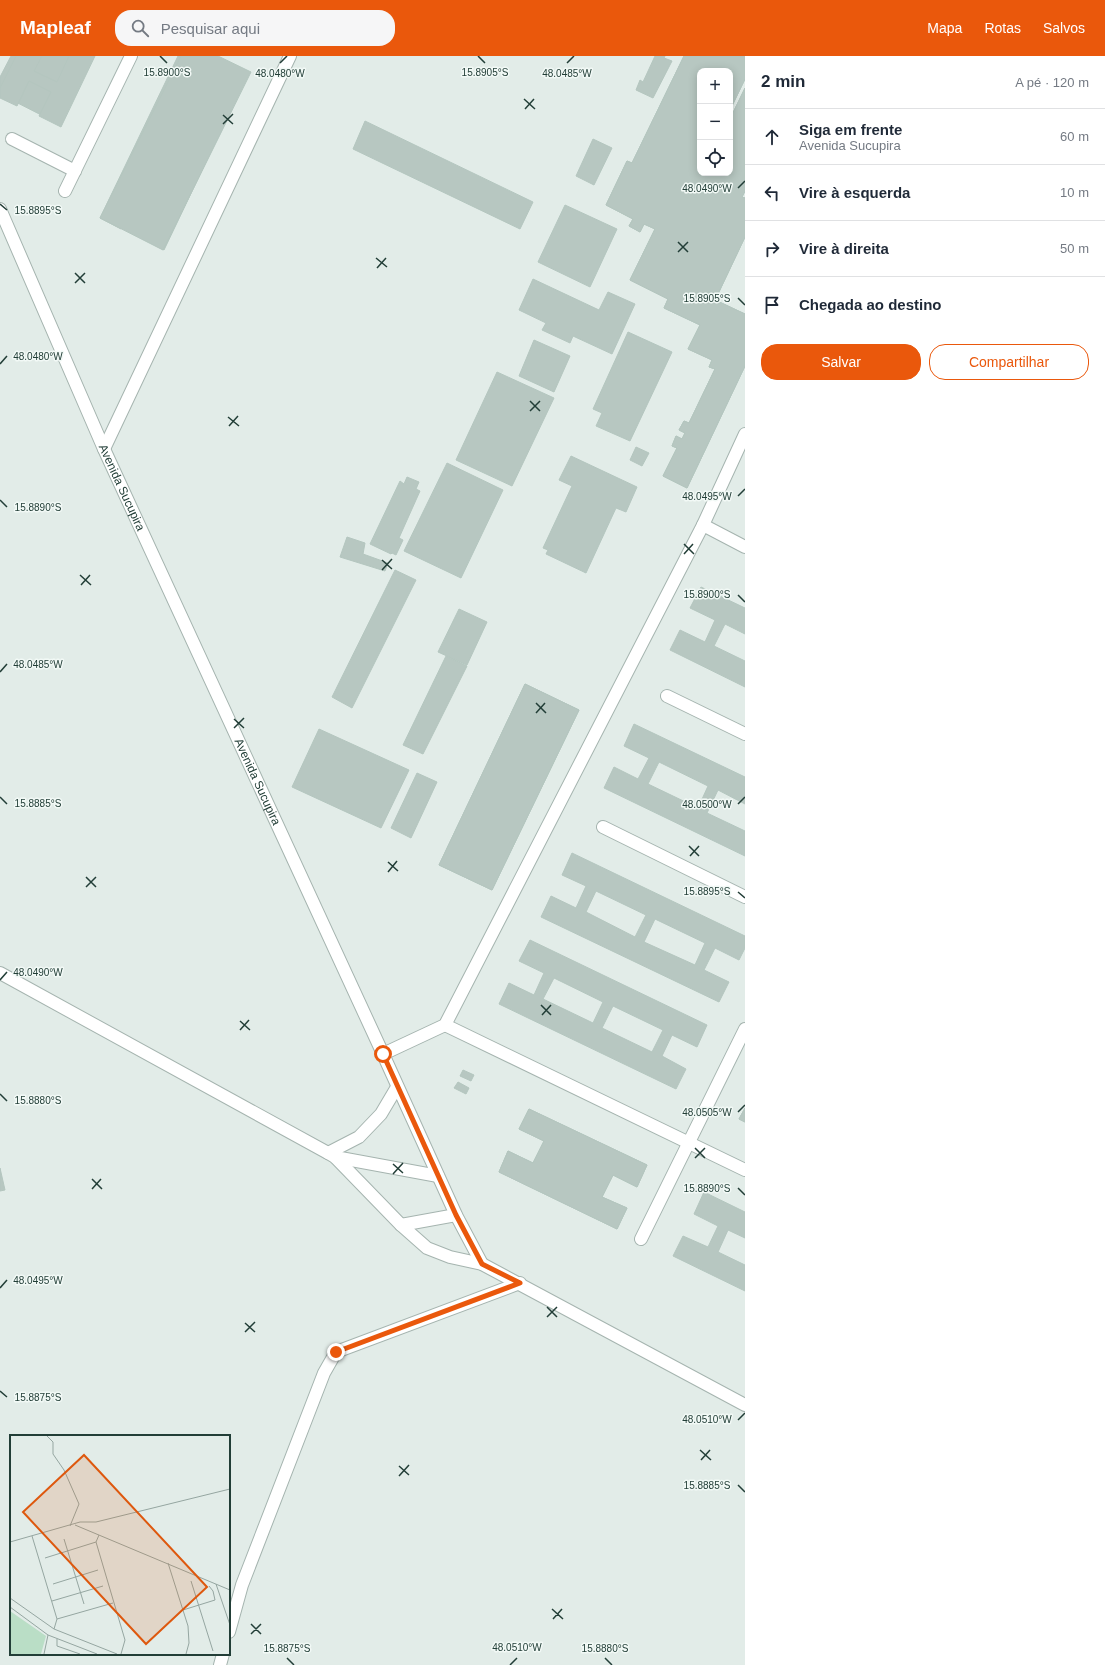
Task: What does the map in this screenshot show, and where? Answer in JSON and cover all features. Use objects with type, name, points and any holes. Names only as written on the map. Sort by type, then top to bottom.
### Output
[{"type":"street","points":[[65,191],[131,56]]},
{"type":"street","points":[[104,449],[290,56]]},
{"type":"street","points":[[12,139],[75,171]]},
{"type":"street","name":"Avenida Sucupira","points":[[0,210],[104,449],[456,1215],[482,1264]]},
{"type":"street","points":[[383,1054],[445,1025],[703,525],[745,434]]},
{"type":"street","points":[[703,525],[745,547]]},
{"type":"street","points":[[667,696],[745,734]]},
{"type":"street","points":[[603,827],[745,897]]},
{"type":"street","points":[[0,973],[331,1155],[400,1225],[427,1248],[450,1257],[482,1264],[520,1283],[745,1405]]},
{"type":"street","points":[[445,1025],[745,1170]]},
{"type":"street","points":[[641,1239],[690,1143],[745,1029]]},
{"type":"street","points":[[331,1155],[359,1137],[381,1114],[397,1087]]},
{"type":"street","points":[[331,1155],[438,1176]]},
{"type":"street","points":[[400,1225],[456,1215]]},
{"type":"street","points":[[230,1628],[242,1585],[324,1373],[336,1352],[520,1283]]},
{"type":"street","points":[[220,1665],[223,1655]]},
{"type":"building","points":[[11,56],[89,56],[55,122],[0,94],[0,77]]},
{"type":"building","points":[[16,56],[42,56],[34,71],[57,82],[69,56],[95,56],[61,127],[39,116],[51,92],[29,81],[17,106],[0,98],[0,88]]},
{"type":"building","points":[[178,56],[204,56],[194,76],[216,87],[228,62],[249,72],[164,250],[143,239],[155,214],[132,204],[121,229],[100,218]],"holes":[[[189,86],[211,96],[188,146],[166,136]],[[161,145],[183,156],[159,205],[137,194]]]},
{"type":"building","points":[[181,56],[218,56],[251,72],[163,250],[100,218]]},
{"type":"building","points":[[655,56],[665,56],[664,58],[672,61],[653,98],[636,90],[640,80],[643,82]]},
{"type":"building","points":[[684,56],[745,56],[745,79],[733,104],[733,68],[697,68],[697,176],[733,176],[733,113],[745,88],[745,191],[742,197],[745,198],[745,237],[718,294],[716,293],[713,299],[745,314],[745,366],[687,488],[663,476],[677,448],[672,446],[676,436],[682,439],[685,433],[679,430],[684,421],[689,423],[715,369],[709,367],[712,360],[688,349],[700,325],[664,308],[668,299],[630,280],[655,229],[644,224],[640,232],[629,226],[633,219],[606,205],[627,161],[632,163]]},
{"type":"building","points":[[684,56],[745,56],[745,79],[733,104],[733,68],[697,68],[697,176],[733,176],[733,113],[745,88],[745,191],[742,197],[745,198],[745,237],[718,294],[716,293],[713,299],[745,314],[745,366],[687,488],[663,476],[677,448],[672,446],[676,436],[682,439],[685,433],[679,430],[684,421],[689,423],[715,369],[709,367],[712,360],[688,349],[700,325],[664,308],[668,299],[630,280],[655,229],[644,224],[640,232],[629,226],[633,219],[606,205],[627,161],[632,163]]},
{"type":"building","points":[[365,121],[533,202],[520,229],[353,149]]},
{"type":"building","points":[[593,139],[612,148],[594,185],[576,176]]},
{"type":"building","points":[[565,205],[617,229],[590,287],[538,262]]},
{"type":"building","points":[[533,279],[599,310],[608,292],[635,304],[612,354],[573,336],[570,343],[542,330],[546,323],[519,310]]},
{"type":"building","points":[[628,332],[672,352],[630,441],[596,426],[602,413],[593,409]]},
{"type":"building","points":[[534,340],[570,356],[554,392],[519,376]]},
{"type":"building","points":[[497,372],[554,398],[512,486],[456,460]]},
{"type":"building","points":[[636,447],[649,453],[642,466],[630,460]]},
{"type":"building","points":[[571,456],[637,487],[626,512],[616,508],[586,573],[546,554],[548,550],[543,548],[572,486],[559,480]]},
{"type":"building","points":[[447,463],[503,490],[461,578],[404,551]]},
{"type":"building","points":[[407,477],[419,482],[416,489],[420,491],[399,538],[403,540],[396,555],[370,544],[400,481],[404,484]]},
{"type":"building","points":[[347,537],[365,543],[363,554],[388,563],[385,571],[340,557]]},
{"type":"building","points":[[395,570],[416,580],[352,708],[332,697]]},
{"type":"building","points":[[701,587],[745,608],[745,634],[725,624],[714,646],[745,661],[745,687],[670,650],[680,630],[705,642],[715,620],[690,608]]},
{"type":"building","points":[[459,609],[487,622],[467,665],[438,652]]},
{"type":"building","points":[[446,656],[467,666],[423,754],[403,745]]},
{"type":"building","points":[[525,684],[579,710],[492,890],[439,865]]},
{"type":"building","points":[[525,684],[579,710],[492,890],[439,865]]},
{"type":"building","points":[[634,724],[745,777],[745,804],[718,790],[707,813],[745,831],[745,856],[604,788],[614,767],[638,779],[649,758],[624,746]],"holes":[[[659,762],[708,786],[698,808],[648,784]]]},
{"type":"building","points":[[319,729],[409,770],[381,828],[292,787]]},
{"type":"building","points":[[417,773],[437,782],[411,838],[391,828]]},
{"type":"building","points":[[572,853],[745,936],[745,948],[739,960],[715,948],[704,970],[729,982],[719,1002],[541,917],[551,896],[576,908],[586,886],[562,875]],"holes":[[[596,891],[646,915],[635,937],[586,912]],[[655,919],[705,943],[695,965],[644,942]]]},
{"type":"building","points":[[530,940],[707,1025],[697,1047],[672,1035],[662,1056],[686,1069],[676,1089],[499,1004],[509,983],[534,995],[544,973],[519,961]],"holes":[[[554,978],[603,1002],[593,1023],[543,999]],[[613,1006],[663,1030],[652,1052],[602,1028]]]},
{"type":"building","points":[[463,1070],[474,1075],[471,1081],[460,1076]]},
{"type":"building","points":[[458,1082],[469,1088],[466,1094],[454,1088]]},
{"type":"building","points":[[745,1108],[745,1122],[739,1119]]},
{"type":"building","points":[[745,1108],[745,1122],[739,1119]]},
{"type":"building","points":[[529,1109],[647,1165],[637,1187],[613,1175],[602,1197],[627,1208],[617,1229],[499,1172],[508,1151],[533,1163],[544,1141],[519,1129]],"holes":[[[554,1146],[603,1170],[592,1192],[543,1168]]]},
{"type":"building","points":[[529,1109],[647,1165],[637,1187],[613,1175],[602,1197],[627,1208],[617,1229],[499,1172],[508,1151],[533,1163],[544,1141],[519,1129]]},
{"type":"building","points":[[0,1168],[5,1190],[0,1191]]},
{"type":"building","points":[[704,1192],[745,1212],[745,1238],[728,1230],[718,1252],[745,1265],[745,1291],[673,1256],[683,1236],[708,1247],[718,1226],[694,1214]]},
{"type":"route","points":[[336,1352],[520,1283],[482,1264],[456,1215],[383,1054]]}]
